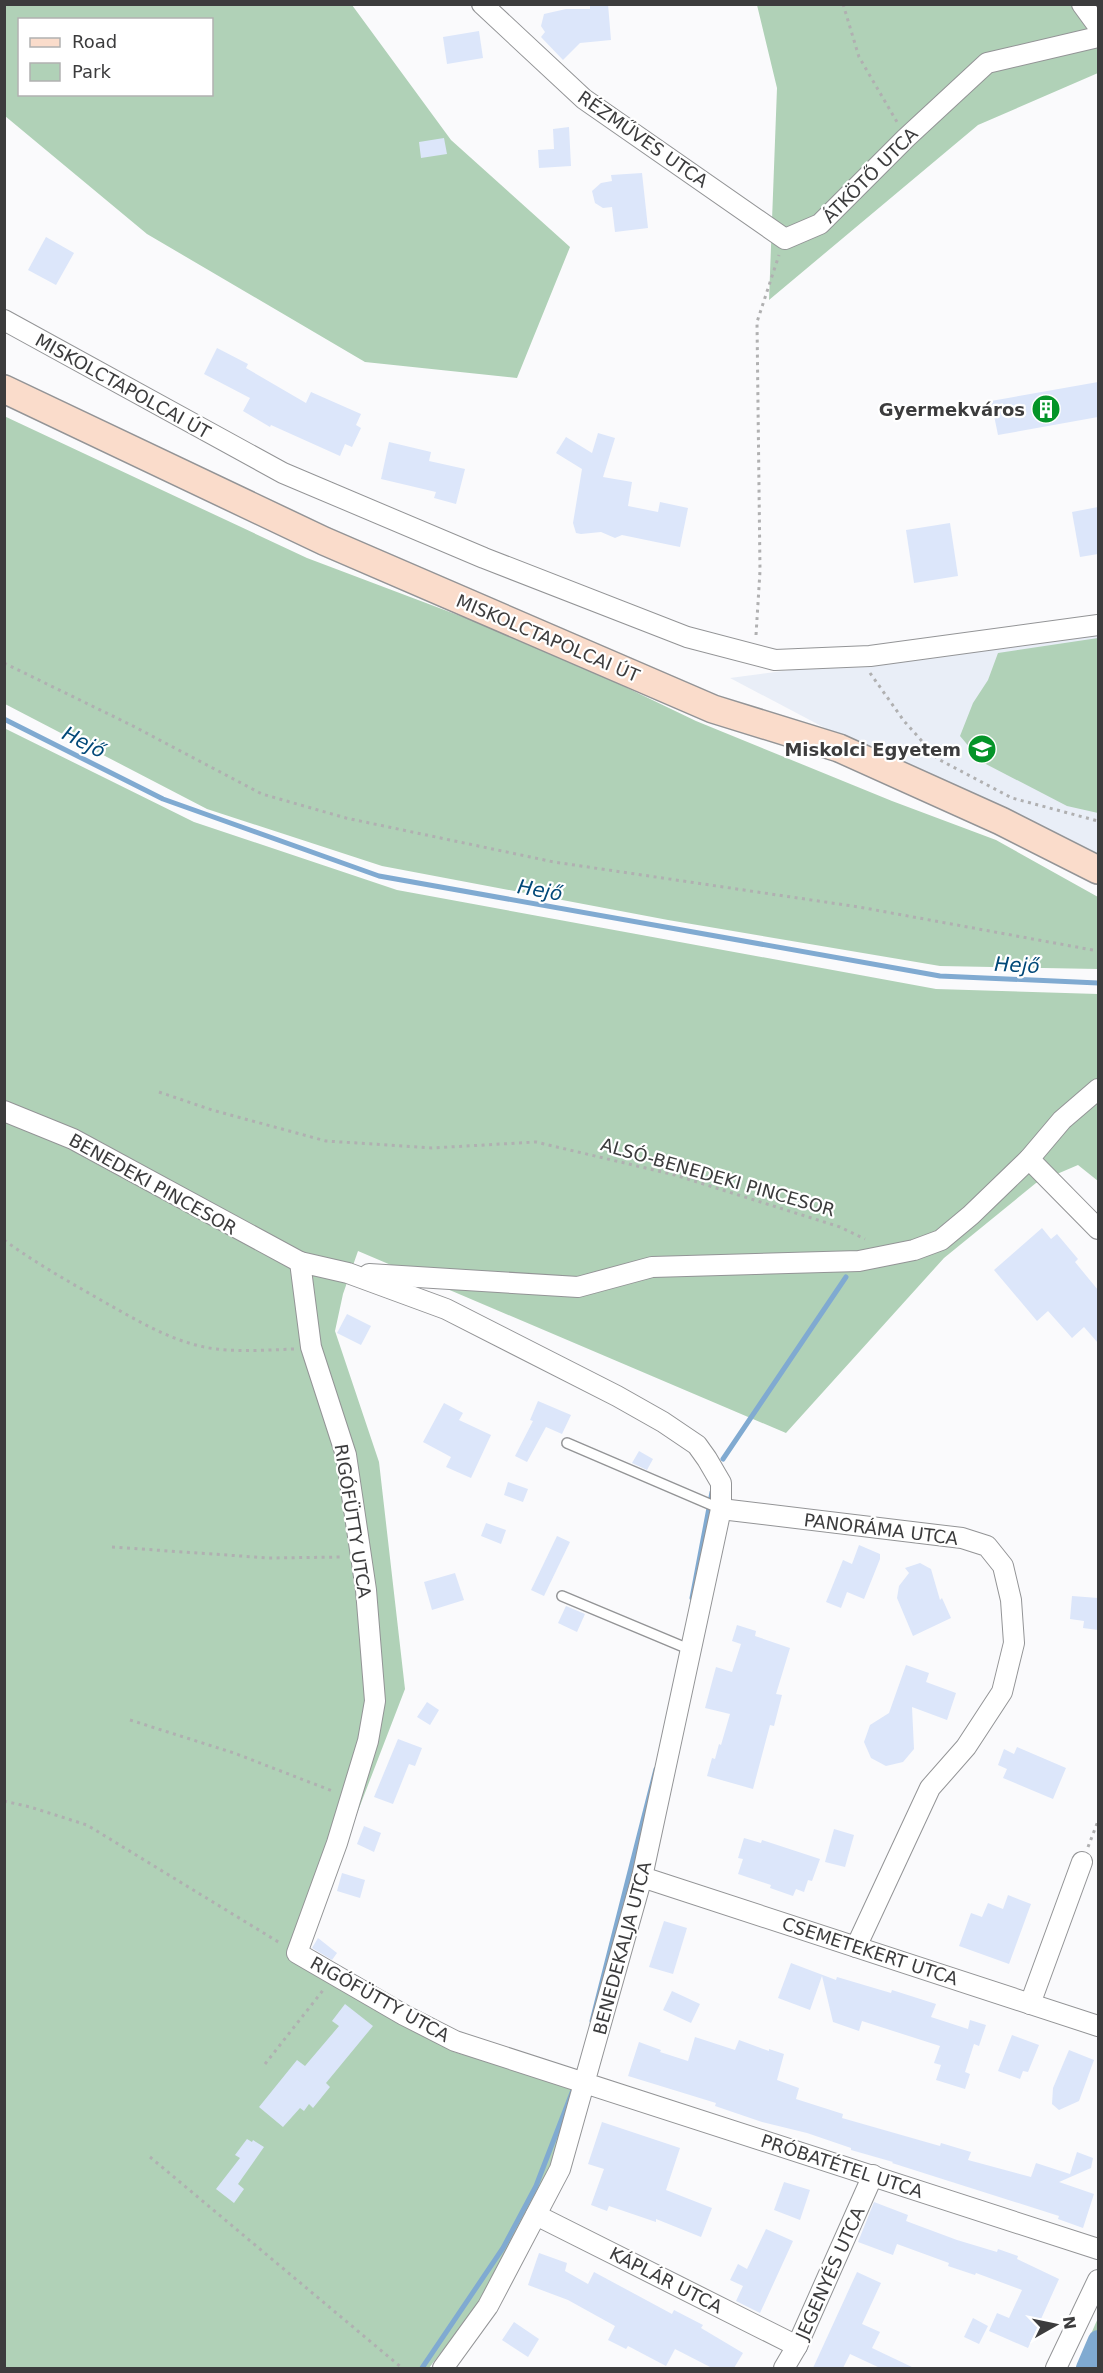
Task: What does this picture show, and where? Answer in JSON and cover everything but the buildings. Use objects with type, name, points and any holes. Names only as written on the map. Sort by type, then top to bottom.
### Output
[{"type":"street","name":"RÉZMŰVES UTCA","points":[[482,4],[584,99],[785,239]]},
{"type":"street","points":[[1082,4],[1098,26]]},
{"type":"street","name":"ÁTKÖTŐ UTCA","points":[[785,239],[820,224],[906,138],[987,63],[1098,37]]},
{"type":"street","name":"MISKOLCTAPOLCAI ÚT","points":[[4,320],[283,473],[484,558],[687,637],[775,660],[860,657],[1098,624]]},
{"type":"street","name":"MISKOLCTAPOLCAI ÚT","points":[[4,389],[324,541],[712,709],[839,748],[1001,821],[1098,870]]},
{"type":"street","points":[[348,1273],[578,1287],[651,1268],[859,1261],[914,1250],[941,1240],[971,1215],[1029,1159],[1062,1119],[1098,1089]]},
{"type":"street","name":"BENEDEKI PINCESOR","points":[[4,1111],[73,1139],[300,1262]]},
{"type":"street","points":[[1029,1159],[1098,1229]]},
{"type":"street","points":[[300,1262],[348,1273],[446,1309],[617,1395],[663,1422],[697,1446],[721,1483],[716,1502]]},
{"type":"street","name":"RIGÓFÜTTY UTCA","points":[[300,1262],[311,1347],[346,1455],[362,1557],[375,1701],[368,1741],[297,1953],[404,2015],[455,2041],[585,2084]]},
{"type":"street","name":"BENEDEKALJA UTCA","points":[[443,2368],[488,2306],[561,2169],[642,1876],[682,1647],[716,1502]]},
{"type":"street","name":"PANORÁMA UTCA","points":[[716,1502],[962,1538],[987,1546],[1003,1566],[1011,1600],[1014,1643],[1002,1692],[966,1747],[930,1788],[856,1947]]},
{"type":"street","points":[[1030,2004],[1082,1862]]},
{"type":"street","name":"CSEMETEKERT UTCA","points":[[642,1876],[1098,2026]]},
{"type":"street","name":"PRÓBATÉTEL UTCA","points":[[585,2084],[1098,2249]]},
{"type":"street","name":"JEGENYÉS UTCA","points":[[784,2368],[797,2346],[873,2175]]},
{"type":"street","name":"KÁPLÁR UTCA","points":[[536,2215],[797,2346]]},
{"type":"street","points":[[1056,2368],[1098,2280]]},
{"type":"lane","points":[[567,1443],[716,1502]]},
{"type":"lane","points":[[562,1596],[682,1647]]},
{"type":"path","points":[[843,4],[859,57],[906,138]]},
{"type":"path","points":[[754,655],[760,571],[757,321],[785,239]]},
{"type":"path","points":[[860,657],[904,722],[938,759],[1012,798],[1098,821]]},
{"type":"path","points":[[4,663],[262,794],[346,818],[554,862],[860,906],[1098,951]]},
{"type":"path","name":"ALSÓ-BENEDEKI PINCESOR","points":[[159,1092],[212,1110],[327,1141],[432,1148],[537,1142],[587,1152],[697,1182],[840,1227],[867,1240]]},
{"type":"path","points":[[4,1240],[45,1269],[145,1325],[180,1340],[215,1349],[262,1351],[311,1347]]},
{"type":"path","points":[[112,1546],[269,1558],[362,1557]]},
{"type":"path","points":[[130,1720],[234,1753],[350,1798]]},
{"type":"path","points":[[4,1801],[87,1825],[297,1953]]},
{"type":"path","points":[[1082,1862],[1098,1821]]},
{"type":"path","points":[[265,2064],[334,1976]]},
{"type":"path","points":[[150,2157],[402,2368]]},
{"type":"shaded area","name":"Miskolci Egyetem","points":[[1098,629],[1098,872],[730,678]]},
{"type":"green space","points":[[4,5],[352,5],[451,140],[570,247],[517,378],[365,362],[147,234],[5,116]]},
{"type":"green space","points":[[757,5],[1098,5],[1098,73],[978,125],[769,300],[777,88]]},
{"type":"green space","points":[[4,416],[307,558],[540,646],[696,721],[892,801],[996,840],[1098,897],[1098,969],[940,966],[668,920],[382,866],[207,809],[5,704]]},
{"type":"green space","points":[[1098,638],[1098,813],[1067,806],[982,762],[960,736],[973,703],[988,680],[998,653]]},
{"type":"green space","points":[[4,728],[194,822],[397,890],[936,989],[1098,994],[1098,1181],[1078,1165],[1036,1183],[944,1258],[786,1433],[358,1251],[343,1294],[335,1331],[379,1462],[405,1689],[299,1964],[454,2052],[578,2088],[543,2190],[474,2310],[429,2368],[5,2368]]},
{"type":"green space","points":[[1098,2318],[1098,2368],[1076,2368]]},
{"type":"waterway","name":"Hejő","points":[[4,719],[163,799],[379,876],[940,976],[1098,983]]},
{"type":"waterway","points":[[723,1459],[846,1277]]},
{"type":"waterway","points":[[692,1598],[712,1492]]},
{"type":"waterway","points":[[592,2021],[656,1769]]},
{"type":"waterway","points":[[422,2368],[503,2248],[536,2186],[573,2090]]},
{"type":"waterway","points":[[1086,2368],[1098,2340]]},
{"type":"place","name":"Gyermekváros","points":[[1046,409]]},
{"type":"place","name":"Miskolci Egyetem","points":[[982,749]]}]
